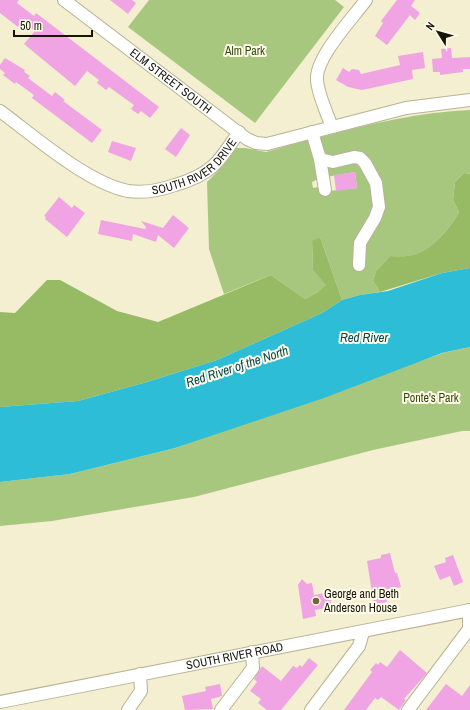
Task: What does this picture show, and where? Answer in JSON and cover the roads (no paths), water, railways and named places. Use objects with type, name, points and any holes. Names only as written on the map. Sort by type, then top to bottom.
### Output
[{"type":"street","name":"ELM STREET SOUTH","points":[[64,0],[239,132]]},
{"type":"street","points":[[332,128],[317,82],[317,70],[323,57],[366,0]]},
{"type":"street","name":"SOUTH RIVER DRIVE","points":[[0,111],[81,170],[102,182],[128,191],[147,191],[167,188],[201,175],[214,165],[239,132],[256,143],[267,144],[406,108],[470,100]]},
{"type":"street","points":[[312,132],[320,159],[325,190]]},
{"type":"street","points":[[320,159],[333,162],[354,157],[360,158],[365,163],[376,183],[379,196],[378,207],[375,218],[360,243],[359,265]]},
{"type":"street","points":[[408,710],[469,629],[469,610]]},
{"type":"street","name":"SOUTH RIVER ROAD","points":[[0,702],[469,610]]},
{"type":"street","points":[[311,710],[359,646],[363,632]]},
{"type":"street","points":[[221,710],[253,668],[252,652]]},
{"type":"street","points":[[128,710],[142,691],[140,674]]},
{"type":"water","name":"Red River","points":[[470,268],[470,347],[442,353],[324,398],[175,448],[70,474],[0,482],[0,407],[78,401],[147,382],[217,360],[322,313],[342,300],[360,295],[388,291],[442,273]]},
{"type":"place","name":"George and Beth Anderson House","points":[[316,601]]},
{"type":"park label","name":"Alm Park","points":[[245,51]]},
{"type":"park label","name":"Ponte's Park","points":[[431,398]]},
{"type":"water label","name":"Red River of the North","points":[[237,366]]}]
